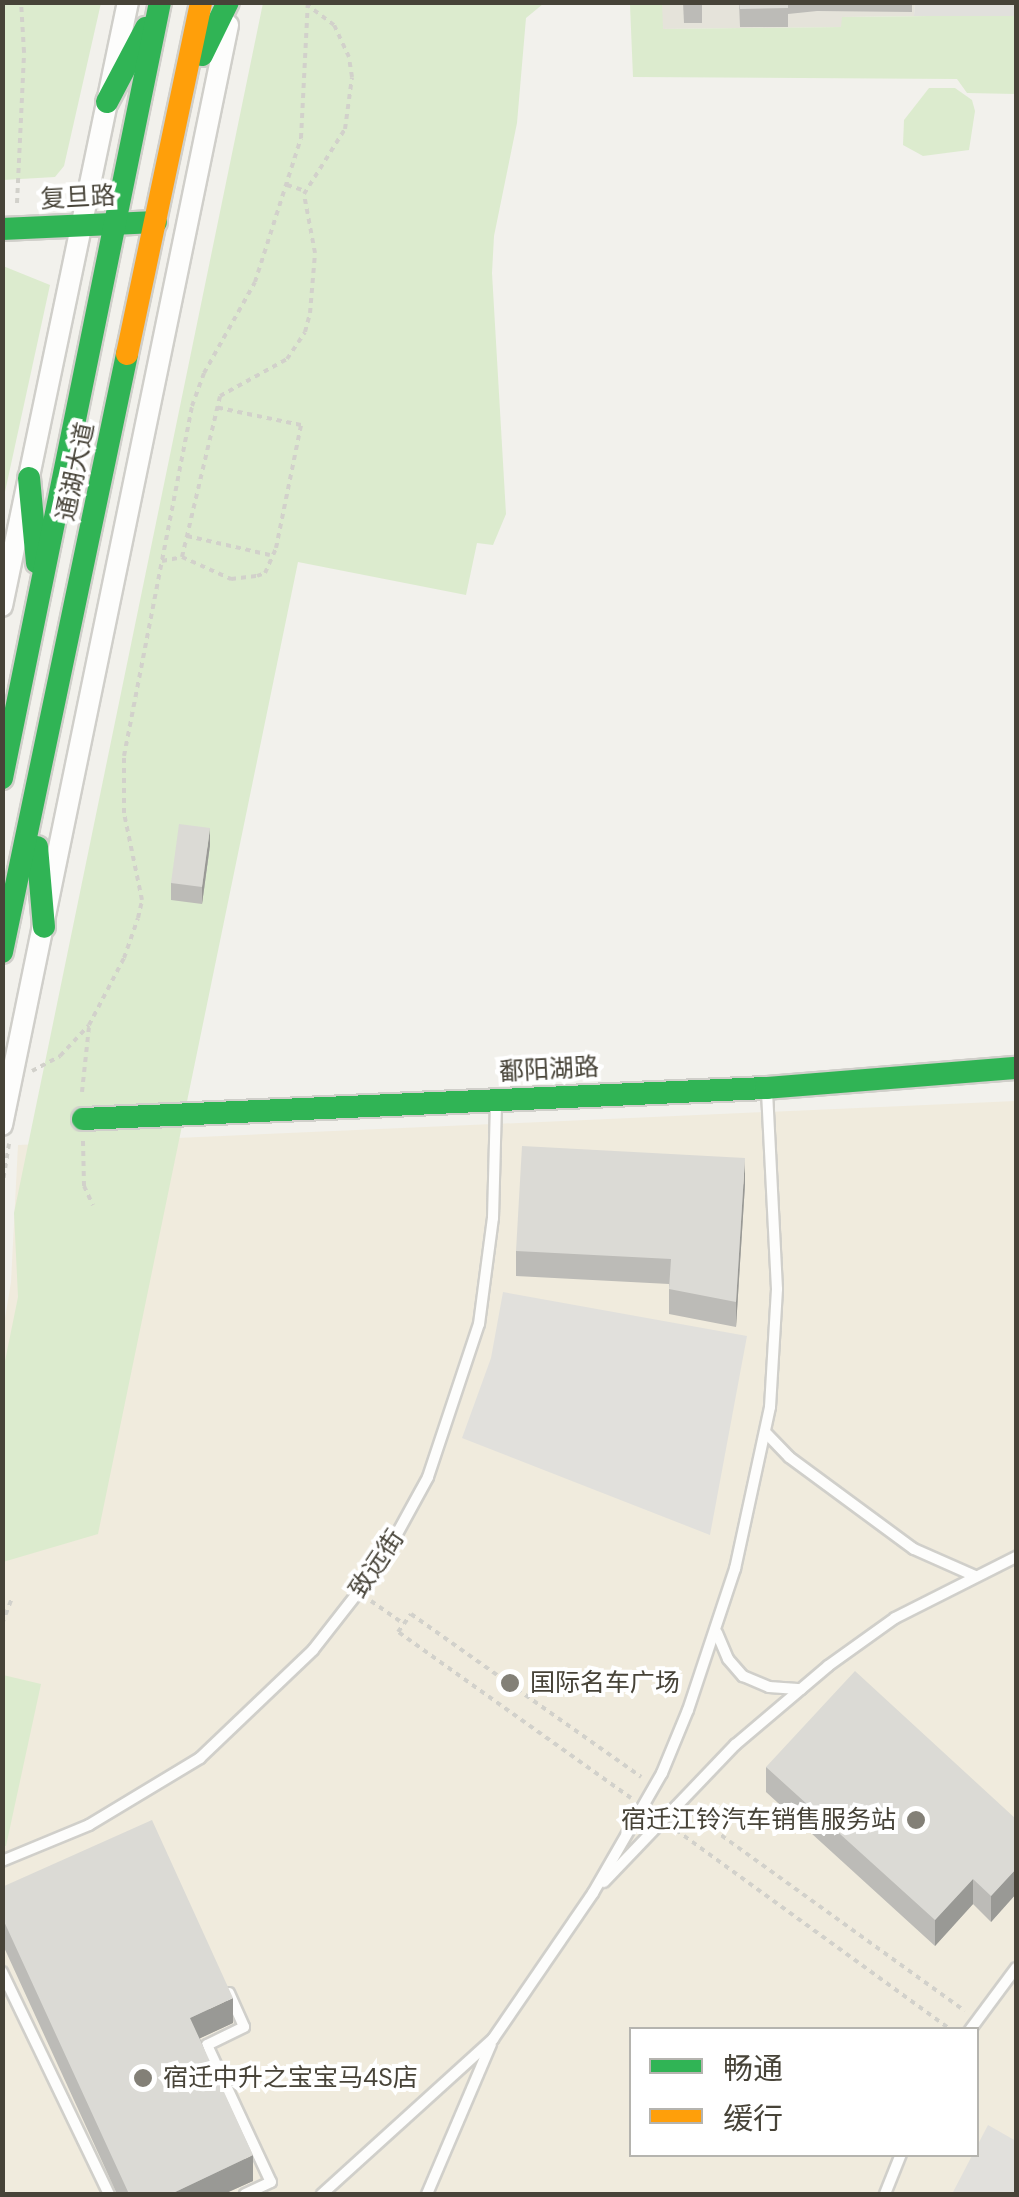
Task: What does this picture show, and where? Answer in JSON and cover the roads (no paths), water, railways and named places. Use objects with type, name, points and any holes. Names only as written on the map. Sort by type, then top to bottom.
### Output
[{"type":"main road","name":"通湖大道","points":[[2,952],[201,2]]},
{"type":"main road","points":[[182,95],[230,2]]},
{"type":"main road","points":[[107,102],[160,5]]},
{"type":"main road","name":"通湖大道","points":[[2,778],[160,5]]},
{"type":"main road","name":"复旦路","points":[[10,228],[156,222]]},
{"type":"main road","points":[[28,478],[40,596]]},
{"type":"main road","points":[[34,812],[44,927]]},
{"type":"main road","name":"鄱阳湖路","points":[[767,1095],[1016,1068]]},
{"type":"main road","name":"鄱阳湖路","points":[[83,1126],[1016,1086]]},
{"type":"street","points":[[2,606],[128,2]]},
{"type":"street","points":[[2,1125],[230,2]]},
{"type":"lane","points":[[427,2194],[493,2038],[593,1893],[662,1772],[716,1632],[754,1498],[766,1433],[777,1289],[767,1095]]},
{"type":"lane","name":"致远街","points":[[2,1860],[88,1825],[200,1758],[266,1700],[359,1593],[408,1519],[464,1380],[488,1274],[496,1107]]},
{"type":"lane","points":[[766,1433],[789,1457],[914,1549],[975,1576]]},
{"type":"lane","points":[[593,1893],[735,1746],[800,1689],[895,1618],[1016,1556]]},
{"type":"lane","points":[[716,1632],[728,1660],[743,1676],[769,1687],[800,1689]]},
{"type":"lane","points":[[972,2027],[1016,1968]]},
{"type":"lane","points":[[2,1972],[109,2194]]},
{"type":"lane","points":[[220,1972],[244,2027],[207,2045],[271,2182],[245,2194]]},
{"type":"lane","points":[[322,2194],[493,2038]]},
{"type":"lane","points":[[885,2194],[901,2157]]},
{"type":"place","name":"国际名车广场","points":[[510,1683]]},
{"type":"place","name":"宿迁江铃汽车销售服务站","points":[[916,1820]]},
{"type":"place","name":"宿迁中升之宝宝马4S店","points":[[143,2078]]}]
